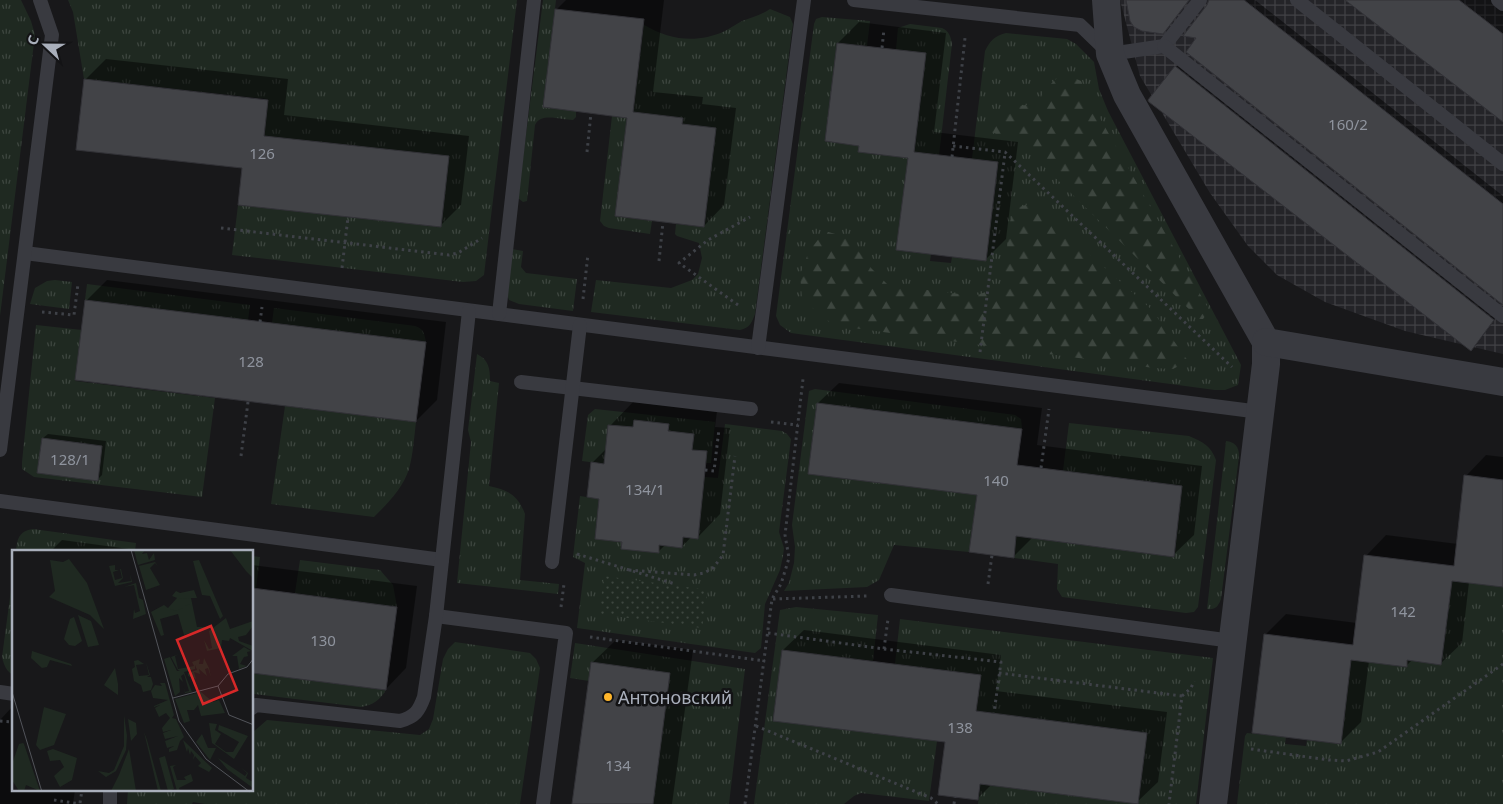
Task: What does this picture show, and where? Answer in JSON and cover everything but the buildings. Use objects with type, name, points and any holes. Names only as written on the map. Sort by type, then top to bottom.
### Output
[{"type":"street","points":[[1106,0],[1110,54],[1127,95],[1266,342],[1261,403],[1213,804]]},
{"type":"street","points":[[1266,342],[1503,382]]},
{"type":"lane","points":[[0,450],[52,35],[40,0]]},
{"type":"lane","points":[[498,314],[534,0]]},
{"type":"lane","points":[[758,348],[804,0]]},
{"type":"lane","points":[[854,0],[1080,25],[1110,54],[1164,46],[1200,0]]},
{"type":"lane","points":[[1297,0],[1503,164]]},
{"type":"lane","points":[[1498,0],[1503,4]]},
{"type":"lane","points":[[1164,46],[1503,316]]},
{"type":"lane","points":[[25,253],[977,376],[1052,385],[1261,403]]},
{"type":"lane","points":[[254,706],[256,705],[400,721],[408,719],[419,710],[424,697],[436,616],[469,311]]},
{"type":"lane","points":[[552,562],[580,325]]},
{"type":"lane","points":[[521,382],[751,409]]},
{"type":"lane","points":[[0,501],[442,560]]},
{"type":"lane","points":[[891,595],[1232,641]]},
{"type":"lane","points":[[436,616],[566,633],[543,804]]},
{"type":"path","points":[[952,157],[968,13]]},
{"type":"path","points":[[587,152],[591,113]]},
{"type":"path","points":[[953,146],[1005,152],[1261,403]]},
{"type":"path","points":[[977,376],[1005,152]]},
{"type":"path","points":[[762,322],[680,263],[716,235],[777,203]]},
{"type":"path","points":[[341,271],[348,217]]},
{"type":"path","points":[[222,228],[449,255],[458,253],[509,220]]},
{"type":"path","points":[[659,261],[663,222]]},
{"type":"path","points":[[584,289],[588,254]]},
{"type":"path","points":[[18,310],[74,315],[79,276]]},
{"type":"path","points":[[746,804],[772,600],[781,584],[789,558],[785,535],[806,354]]},
{"type":"path","points":[[1041,468],[1052,385]]},
{"type":"path","points":[[241,456],[248,402]]},
{"type":"path","points":[[765,421],[798,425]]},
{"type":"path","points":[[705,470],[714,471],[719,426]]},
{"type":"path","points":[[629,570],[694,574],[704,573],[713,568],[723,555],[735,456]]},
{"type":"path","points":[[576,554],[675,584]]},
{"type":"path","points":[[989,576],[992,555]]},
{"type":"path","points":[[772,600],[891,595]]},
{"type":"path","points":[[768,633],[1000,662],[994,713]]},
{"type":"path","points":[[590,637],[765,661]]},
{"type":"path","points":[[1220,744],[1346,761],[1378,752],[1503,664]]},
{"type":"path","points":[[999,673],[1182,696],[1169,804]]},
{"type":"path","points":[[756,726],[930,798],[938,804]]},
{"type":"path","points":[[954,804],[955,797]]},
{"type":"path","points":[[54,800],[80,804]]},
{"type":"shaded area","points":[[1120,0],[1503,0],[1503,354],[1405,331],[1325,302],[1277,275],[1248,246],[1210,193],[1140,76]]},
{"type":"green space","points":[[0,0],[21,0],[35,35],[0,316]]},
{"type":"green space","points":[[68,0],[517,0],[484,275],[476,281],[463,282],[232,255],[238,205],[441,227],[449,156],[264,136],[268,99],[84,79],[73,12]]},
{"type":"green space","points":[[543,0],[556,0],[543,107],[576,111],[576,117],[573,120],[546,118],[538,121],[535,125],[527,201],[523,202],[518,198]]},
{"type":"green space","points":[[770,9],[790,17],[793,24],[755,314],[752,322],[746,328],[740,330],[591,312],[596,280],[671,288],[692,280],[698,274],[702,258],[699,243],[675,234],[676,224],[704,227],[716,129],[682,124],[683,118],[662,115],[632,118],[644,25],[673,37],[683,39],[704,38],[725,31],[742,21]]},
{"type":"green space","points":[[822,17],[870,21],[867,46],[837,43],[825,141],[859,146],[859,152],[879,155],[909,152],[897,250],[931,254],[930,261],[951,263],[952,257],[986,261],[998,163],[972,159],[985,51],[989,44],[995,37],[1006,33],[1067,39],[1076,44],[1094,62],[1099,89],[1108,111],[1241,365],[1238,385],[1225,390],[1215,390],[791,333],[780,325],[776,316],[814,24],[816,19]]},
{"type":"green space","points":[[910,24],[942,28],[948,33],[952,41],[939,155],[914,152],[926,54],[896,50],[898,28]]},
{"type":"green space","points":[[1063,73],[1081,81],[1089,99],[1208,308],[1207,314],[1203,319],[1199,319],[1017,140],[991,131],[990,122],[993,115],[1006,108],[1035,102]]},
{"type":"green space","points":[[612,116],[627,118],[615,216],[652,221],[650,234],[609,228],[600,221]]},
{"type":"green space","points":[[1032,203],[1152,310],[1188,361],[1173,369],[1154,368],[838,326],[823,318],[802,298],[800,275],[809,251],[825,231],[849,238],[871,268],[888,285],[975,296],[1004,285],[1009,224],[1016,208]]},
{"type":"green space","points":[[512,249],[523,251],[521,267],[526,273],[577,279],[573,311],[519,304],[509,300],[507,294]]},
{"type":"green space","points":[[47,281],[72,282],[69,309],[30,304],[35,288]]},
{"type":"green space","points":[[87,284],[250,305],[248,320],[85,300]]},
{"type":"green space","points":[[274,308],[415,326],[423,332],[426,342],[272,323]]},
{"type":"green space","points":[[36,325],[82,330],[75,381],[215,398],[202,497],[34,477],[22,469]]},
{"type":"green space","points":[[477,354],[488,365],[490,381],[499,383],[489,486],[502,489],[511,494],[519,502],[525,514],[520,580],[559,584],[558,594],[457,583],[471,442],[468,430]]},
{"type":"green space","points":[[815,389],[1015,415],[1021,419],[1022,429],[817,403],[808,474],[977,495],[969,552],[894,545],[879,580],[867,587],[784,591],[789,583],[794,563],[795,547],[792,525],[809,391]]},
{"type":"green space","points":[[285,406],[416,422],[412,458],[403,483],[374,517],[271,504]]},
{"type":"green space","points":[[595,409],[715,422],[711,463],[706,463],[706,451],[692,450],[694,434],[633,427],[612,465],[582,461],[588,415]]},
{"type":"green space","points":[[1069,423],[1189,436],[1212,451],[1216,460],[1198,607],[1194,612],[1186,613],[1062,597],[1057,589],[1058,564],[1014,558],[1016,536],[1174,557],[1182,486],[1063,471]]},
{"type":"green space","points":[[725,424],[782,431],[791,439],[779,532],[784,548],[783,556],[780,570],[765,604],[761,648],[755,653],[577,628],[585,563],[573,557],[580,496],[599,499],[595,539],[622,542],[621,549],[658,553],[659,545],[682,548],[683,537],[698,539],[704,477],[718,478]]},
{"type":"green space","points":[[1226,441],[1236,446],[1239,456],[1221,599],[1216,607],[1207,609]]},
{"type":"green space","points":[[33,529],[136,543],[135,550],[16,550],[20,536]]},
{"type":"green space","points":[[254,556],[260,557],[256,588],[254,588]]},
{"type":"green space","points":[[300,560],[380,570],[393,585],[397,607],[295,593]]},
{"type":"green space","points":[[1453,574],[1503,587],[1503,804],[1237,804],[1245,736],[1247,733],[1286,737],[1285,744],[1306,746],[1307,740],[1341,744],[1352,654],[1386,664],[1406,667],[1407,660],[1441,665]]},
{"type":"green space","points":[[604,576],[708,590],[702,628],[599,614]]},
{"type":"green space","points":[[12,582],[12,674],[6,668],[2,657]]},
{"type":"green space","points":[[796,607],[878,615],[873,661],[782,650],[773,720],[937,741],[929,801],[861,793],[844,804],[754,804],[780,610]]},
{"type":"green space","points":[[900,619],[1213,658],[1196,804],[978,804],[980,784],[1137,803],[1147,733],[976,711],[981,675],[895,664]]},
{"type":"green space","points":[[455,642],[530,653],[536,659],[540,668],[520,804],[205,804],[193,802],[192,804],[127,804],[128,792],[254,792],[254,731],[267,720],[420,735],[429,729],[433,719],[443,659],[448,649]]},
{"type":"green space","points":[[575,643],[745,669],[729,804],[653,804],[670,673],[591,662],[589,681],[570,678]]},
{"type":"green space","points":[[254,673],[386,690],[376,702],[361,707],[254,694]]},
{"type":"place","name":"Антоновский","points":[[608,697]]}]
